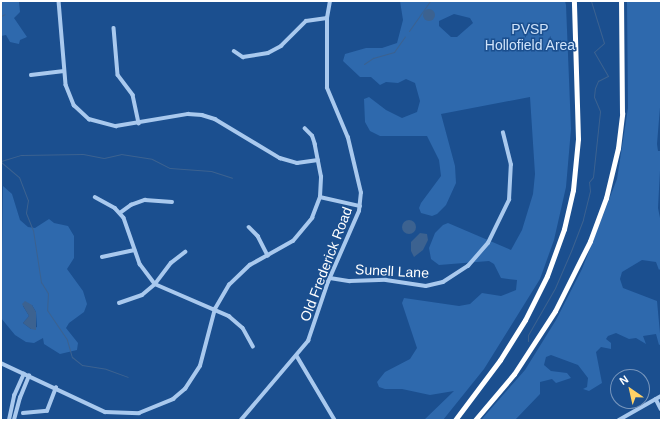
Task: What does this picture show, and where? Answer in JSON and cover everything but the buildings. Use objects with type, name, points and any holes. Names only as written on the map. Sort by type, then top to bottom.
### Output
[{"type":"highway","points":[[455,420],[500,360],[525,320],[547,276],[564,229],[573,190],[578,139],[574,1]]},
{"type":"highway","points":[[475,420],[514,374],[555,311],[590,241],[606,198],[616,159],[622,113],[621,1]]},
{"type":"street","points":[[59,1],[64,71],[71,99],[89,119],[110,126],[139,123],[188,114],[202,115],[215,119],[286,160],[303,163],[318,160]]},
{"type":"street","name":"Old Frederick Road","points":[[241,420],[297,356],[311,334],[330,278],[354,227],[360,206],[359,182],[348,138],[327,88],[327,18],[330,1]]},
{"type":"street","points":[[234,51],[243,57],[268,53],[281,46],[306,21],[327,18]]},
{"type":"street","points":[[114,28],[118,75],[134,98],[139,123]]},
{"type":"street","points":[[31,75],[64,71]]},
{"type":"street","points":[[1,363],[56,388],[90,407],[114,414],[139,413],[166,404],[185,389],[200,366],[215,310],[222,295],[238,275],[288,244],[303,231],[312,218],[320,197],[321,177],[312,136],[305,129]]},
{"type":"street","name":"Sunell Lane","points":[[330,278],[355,281],[386,280],[426,286],[443,282],[468,266],[488,244],[509,200],[512,165],[502,133]]},
{"type":"street","points":[[95,197],[120,213],[129,227],[134,250],[142,269],[155,284],[215,310],[239,324],[253,346]]},
{"type":"street","points":[[320,197],[360,206]]},
{"type":"street","points":[[120,213],[131,205],[145,200],[172,202]]},
{"type":"street","points":[[249,227],[258,236],[268,256]]},
{"type":"street","points":[[102,257],[134,250]]},
{"type":"street","points":[[119,303],[142,295],[155,284],[171,263],[185,252]]},
{"type":"street","points":[[297,356],[335,420]]},
{"type":"street","points":[[9,420],[13,400],[24,374]]},
{"type":"street","points":[[14,420],[17,407],[29,376]]},
{"type":"street","points":[[23,414],[47,411],[56,388]]},
{"type":"street","points":[[619,420],[661,396]]},
{"type":"street","points":[[656,399],[661,409]]},
{"type":"green space","points":[[1,1],[19,2],[20,12],[14,18],[27,37],[20,40],[19,44],[10,42],[6,35],[1,36]]},
{"type":"green space","name":"PVSP Hollofield Area","points":[[400,1],[565,1],[566,5],[571,129],[566,187],[554,240],[540,279],[484,369],[443,420],[424,420],[454,391],[430,395],[402,389],[385,389],[379,387],[377,382],[385,372],[410,359],[417,348],[402,303],[404,298],[459,306],[470,304],[482,293],[501,296],[516,290],[517,280],[501,278],[494,264],[489,261],[439,265],[431,259],[429,248],[435,233],[443,225],[448,223],[511,250],[522,230],[533,194],[535,174],[530,97],[441,114],[455,166],[456,183],[446,205],[437,214],[432,216],[421,213],[419,208],[421,203],[441,176],[439,160],[427,136],[380,136],[370,131],[365,122],[364,99],[369,97],[386,110],[402,118],[417,112],[420,101],[415,83],[406,79],[398,83],[386,82],[380,85],[371,77],[360,77],[343,61],[345,54],[366,48],[382,48],[397,43],[403,20]],"holes":[[[454,14],[470,18],[473,23],[457,37],[451,37],[439,26],[439,21]]]},
{"type":"green space","points":[[627,1],[661,1],[661,95],[657,144],[658,151],[661,151],[658,208],[661,223],[661,268],[659,270],[656,262],[642,260],[622,272],[620,279],[623,288],[657,301],[661,344],[659,345],[656,334],[643,336],[646,344],[636,338],[629,339],[616,333],[608,336],[606,339],[611,343],[611,349],[601,347],[596,352],[602,383],[589,391],[583,389],[587,387],[588,378],[578,365],[551,355],[546,357],[544,365],[551,371],[567,373],[571,378],[556,383],[552,379],[540,382],[540,394],[515,420],[481,420],[525,370],[556,320],[582,269],[617,179],[628,108]]},
{"type":"green space","points":[[3,186],[12,194],[20,220],[28,227],[35,228],[49,219],[54,223],[68,226],[74,236],[74,258],[67,269],[83,291],[87,304],[84,312],[69,323],[66,328],[78,343],[77,350],[60,354],[44,344],[43,338],[34,343],[26,342],[15,335],[1,318]],"holes":[[[32,305],[36,312],[37,327],[31,329],[23,323],[29,316],[23,306]]]},
{"type":"shaded area","points":[[427,9],[431,9],[435,15],[431,21],[427,21],[423,17],[423,13]]},
{"type":"shaded area","points":[[406,220],[412,220],[416,224],[416,230],[412,234],[406,234],[402,230],[402,224]]},
{"type":"shaded area","points":[[420,233],[427,234],[428,240],[423,250],[414,257],[411,251],[411,242]]},
{"type":"shaded area","points":[[25,301],[32,305],[36,312],[36,330],[31,329],[23,323],[29,316],[22,304]]},
{"type":"waterway","points":[[409,31],[430,1]]},
{"type":"waterway","points":[[528,341],[528,335],[555,288],[571,251],[583,219],[590,191],[589,182],[593,177],[600,111],[594,97],[595,88],[598,81],[608,76],[594,52],[604,43],[591,1]]},
{"type":"waterway","points":[[1,16],[5,14]]},
{"type":"waterway","points":[[364,64],[373,58],[394,52],[405,36]]},
{"type":"waterway","points":[[1,161],[21,155],[83,154],[104,158],[121,154],[152,159],[170,168],[211,171],[232,178]]},
{"type":"waterway","points":[[1,162],[19,177],[28,200],[26,213],[33,230],[41,282],[48,293],[47,310],[67,340],[72,357],[82,365],[106,369],[128,377]]}]
